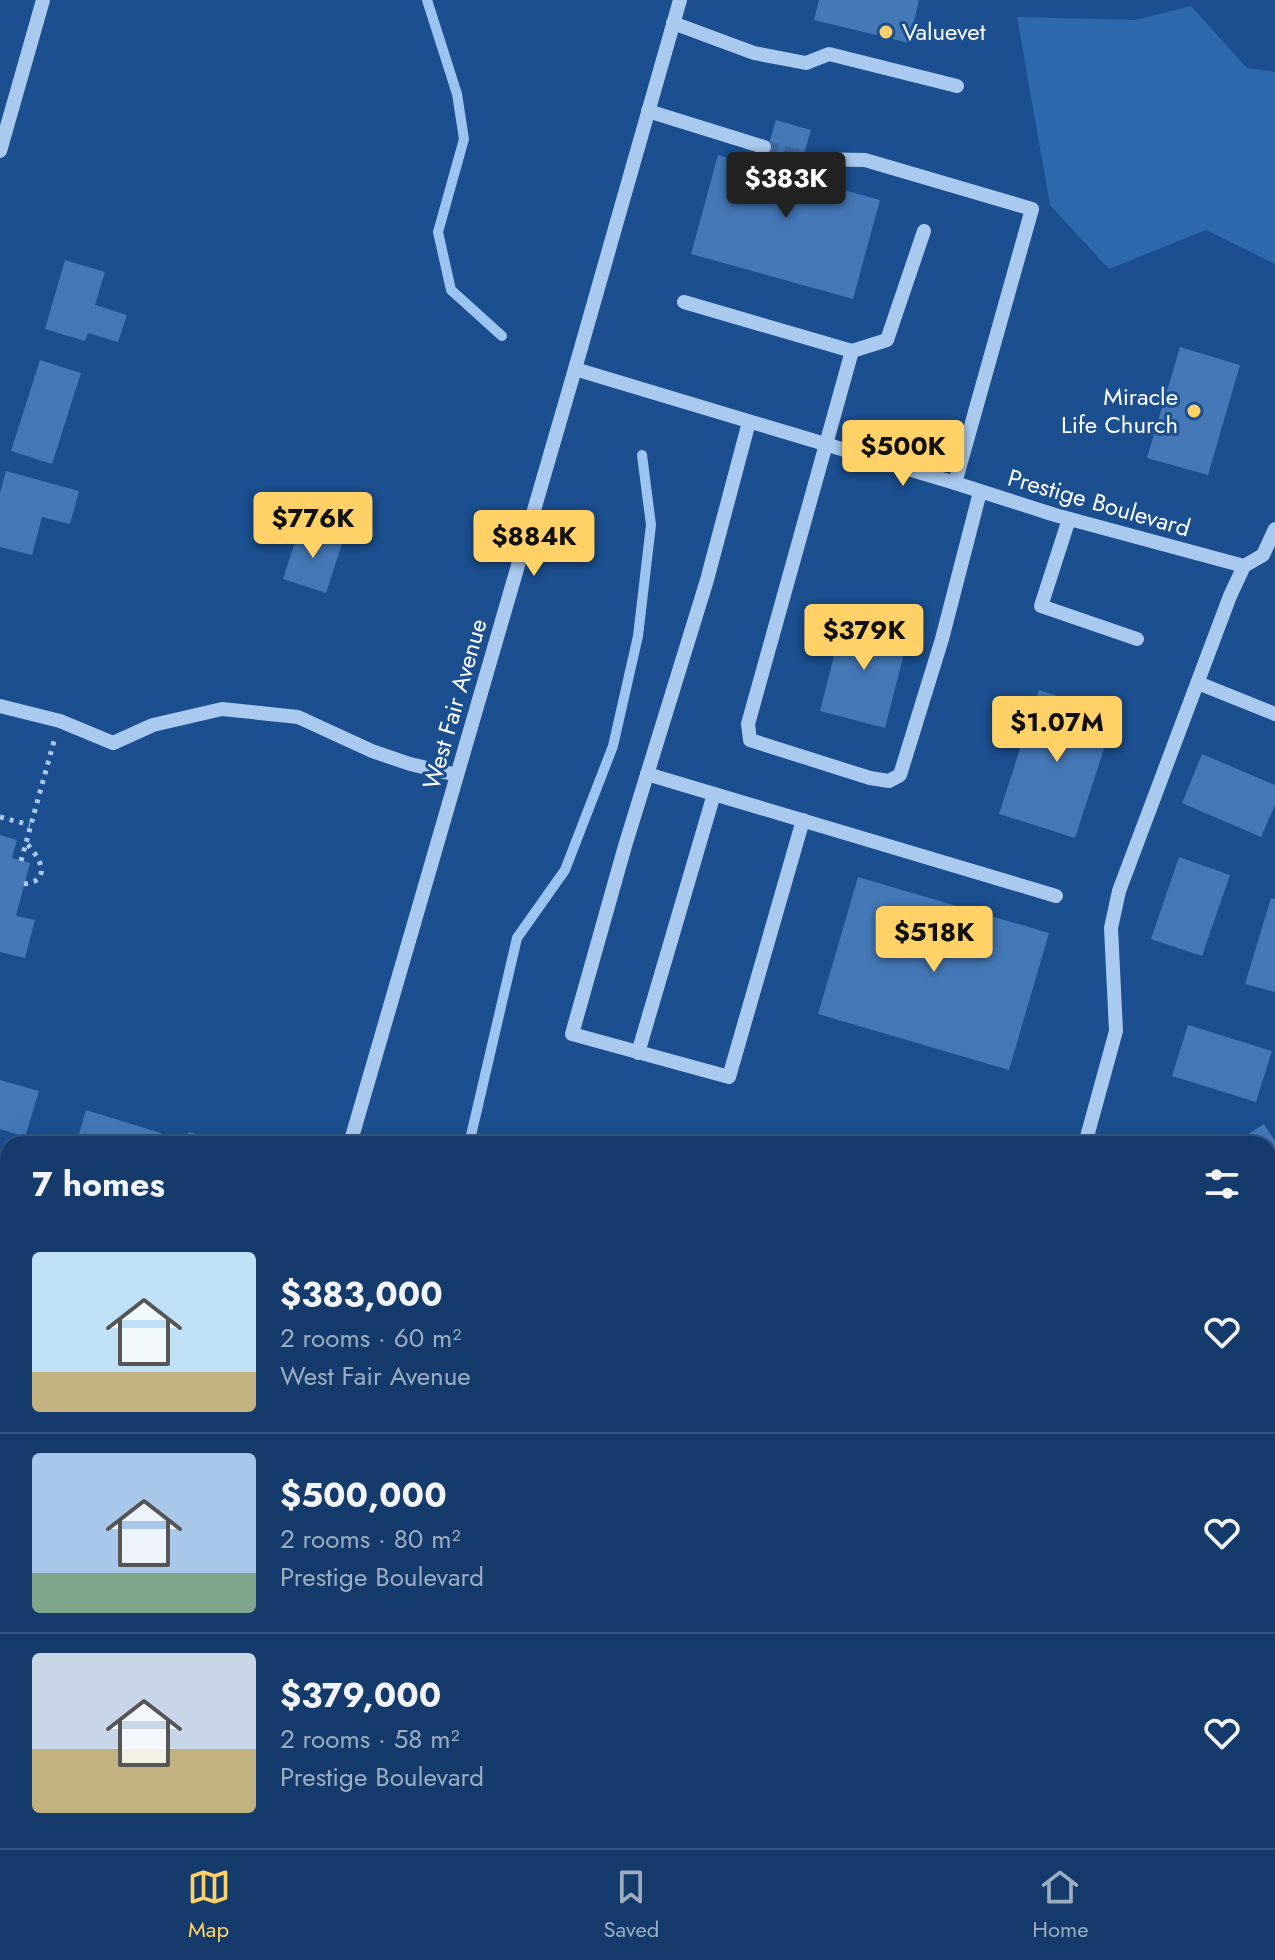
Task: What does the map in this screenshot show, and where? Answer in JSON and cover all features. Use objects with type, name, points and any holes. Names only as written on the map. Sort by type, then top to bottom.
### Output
[{"type":"street","points":[[0,151],[43,0]]},
{"type":"street","name":"West Fair Avenue","points":[[352,1136],[680,0]]},
{"type":"street","points":[[673,23],[754,53],[806,63],[829,54],[957,86]]},
{"type":"street","points":[[648,111],[764,147]]},
{"type":"street","points":[[807,159],[865,160],[1032,209],[955,483]]},
{"type":"street","points":[[684,302],[852,351],[887,340],[924,231]]},
{"type":"street","points":[[852,351],[748,724],[750,740],[857,774],[889,781],[900,775],[942,639],[980,492]]},
{"type":"street","name":"Prestige Boulevard","points":[[575,369],[1069,519],[1244,566]]},
{"type":"street","points":[[749,422],[707,580],[625,846],[572,1034],[729,1077],[803,820]]},
{"type":"street","points":[[1069,519],[1041,606],[1137,639]]},
{"type":"street","points":[[1087,1136],[1116,1031],[1111,928],[1119,891],[1230,596],[1244,566],[1263,555],[1275,529]]},
{"type":"street","points":[[1198,683],[1275,714]]},
{"type":"street","points":[[0,706],[60,721],[113,743],[153,725],[222,709],[298,717],[372,751],[457,775]]},
{"type":"street","points":[[647,774],[1056,896]]},
{"type":"street","points":[[638,1053],[714,794]]},
{"type":"path","points":[[21,861],[60,721]]},
{"type":"path","points":[[0,817],[30,825]]},
{"type":"path","points":[[24,884],[35,883],[40,877],[41,867],[37,854],[25,843]]},
{"type":"shaded area","points":[[1191,6],[1247,68],[1275,72],[1275,264],[1206,230],[1109,269],[1050,205],[1017,17],[1135,20]]},
{"type":"building","name":"Valuevet","points":[[819,0],[919,0],[909,43],[814,20]]},
{"type":"building","points":[[776,120],[811,130],[797,177],[880,200],[853,299],[691,254],[718,155],[762,167]]},
{"type":"building","points":[[65,260],[105,272],[95,305],[127,315],[118,342],[88,333],[85,341],[45,329]]},
{"type":"building","name":"Miracle Life Church","points":[[1180,347],[1240,365],[1208,475],[1147,458]]},
{"type":"building","points":[[40,360],[81,373],[52,464],[11,451]]},
{"type":"building","points":[[6,471],[79,491],[70,524],[42,517],[32,555],[0,547],[0,493]]},
{"type":"building","points":[[300,527],[343,541],[326,593],[283,579]]},
{"type":"building","points":[[844,617],[909,634],[885,728],[820,711]]},
{"type":"building","points":[[1039,690],[1115,715],[1075,838],[999,814]]},
{"type":"building","points":[[1202,754],[1275,785],[1275,805],[1261,837],[1182,803]]},
{"type":"building","points":[[0,835],[17,840],[12,858],[30,863],[16,916],[35,920],[25,958],[0,952]]},
{"type":"building","points":[[1179,857],[1230,875],[1202,956],[1151,939]]},
{"type":"building","points":[[858,877],[1049,933],[1009,1070],[818,1014]]},
{"type":"building","points":[[1271,898],[1275,899],[1275,992],[1245,984]]},
{"type":"building","points":[[1188,1025],[1272,1051],[1256,1102],[1172,1076]]},
{"type":"building","points":[[0,1080],[39,1091],[25,1136],[0,1129]]},
{"type":"building","points":[[86,1110],[161,1133],[160,1136],[78,1136]]},
{"type":"building","points":[[1264,1124],[1272,1136],[1245,1136]]},
{"type":"waterway","points":[[427,0],[457,94],[464,139],[438,232],[451,290],[502,336]]},
{"type":"waterway","points":[[471,1136],[517,938],[565,870],[613,746],[638,636],[651,525],[642,455]]},
{"type":"tunnel","points":[[764,147],[807,159]]},
{"type":"place","name":"Valuevet","points":[[886,32]]},
{"type":"place","name":"Miracle Life Church","points":[[1194,411]]}]
